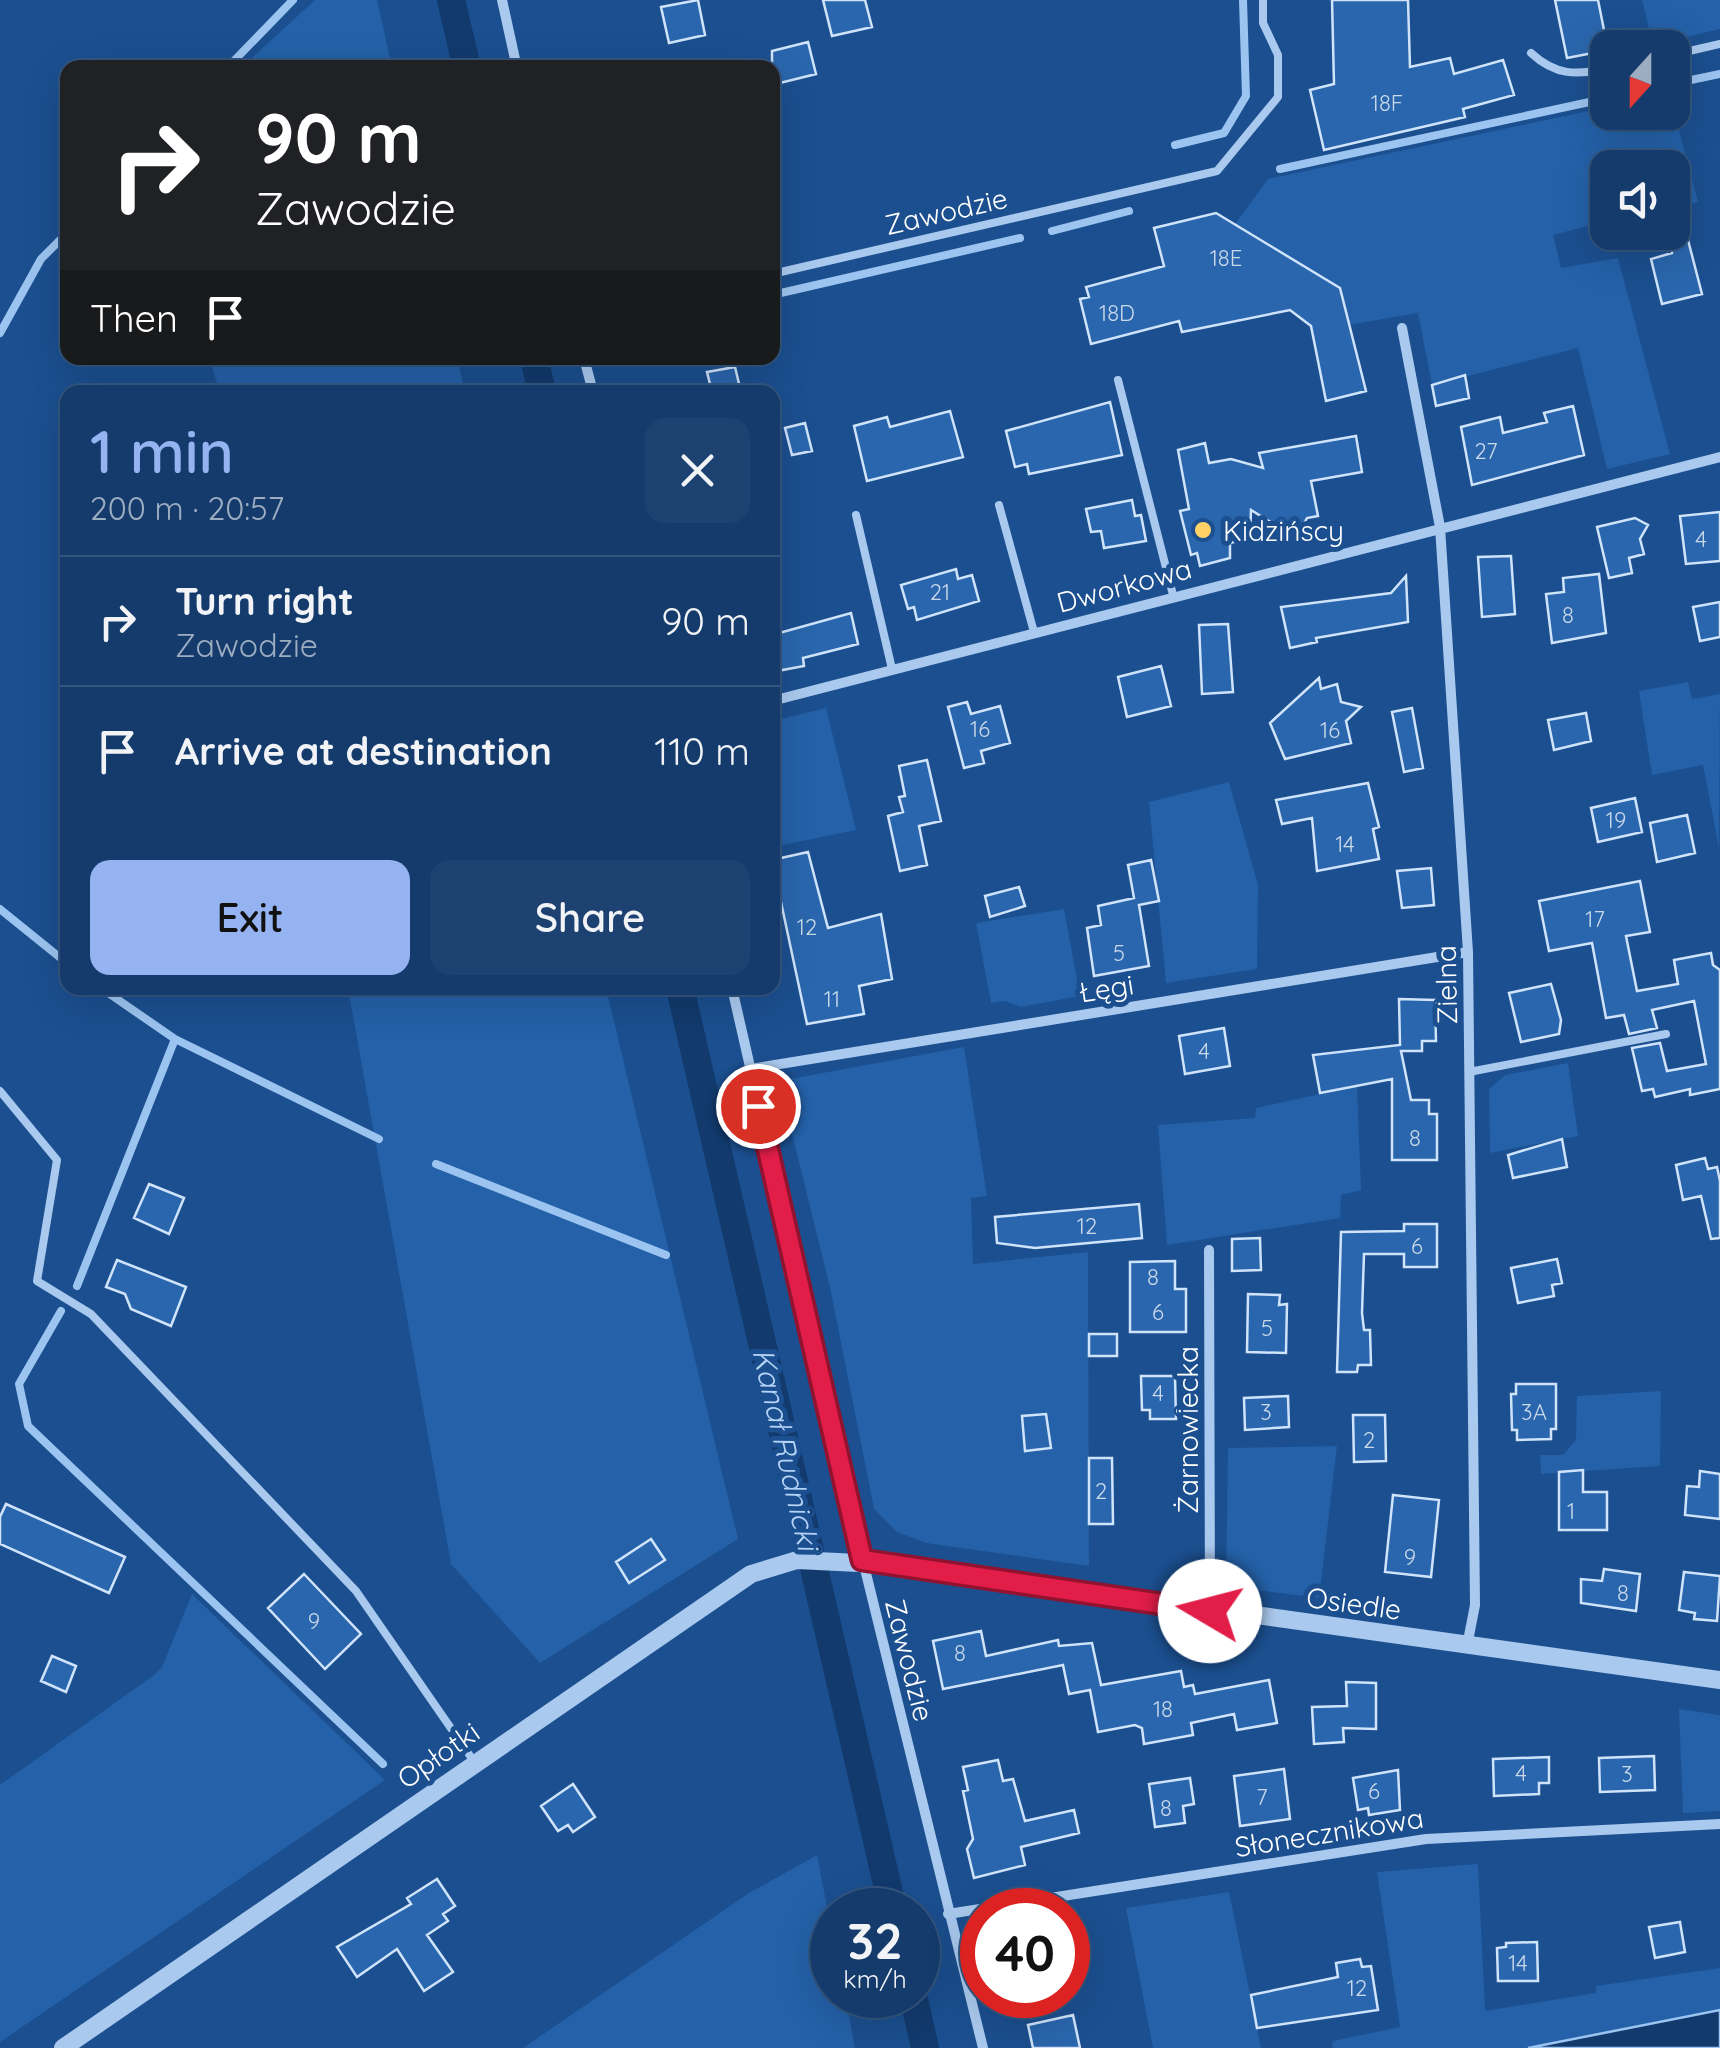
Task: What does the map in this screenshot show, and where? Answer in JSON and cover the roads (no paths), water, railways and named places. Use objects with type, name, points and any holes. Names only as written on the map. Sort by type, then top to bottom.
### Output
[{"type":"street","points":[[502,0],[515,60]]},
{"type":"street","name":"Zielna","points":[[1402,328],[1440,527],[1468,952],[1475,1605],[1467,1646]]},
{"type":"street","name":"Dworkowa","points":[[780,698],[1720,457]]},
{"type":"street","name":"Łęgi","points":[[750,1069],[1468,952]]},
{"type":"street","name":"Zawodzie","points":[[734,995],[862,1560],[983,2048]]},
{"type":"street","name":"Żarnowiecka","points":[[1209,1250],[1210,1611]]},
{"type":"street","name":"Opłotki","points":[[62,2048],[751,1574],[797,1560],[862,1560]]},
{"type":"street","name":"Osiedle","points":[[862,1560],[1720,1680]]},
{"type":"street","name":"Słonecznikowa","points":[[948,1914],[1426,1839],[1720,1824]]},
{"type":"lane","name":"Zawodzie","points":[[780,272],[1217,171],[1278,97],[1278,56],[1264,23],[1263,0]]},
{"type":"lane","points":[[1690,51],[1720,44]]},
{"type":"lane","points":[[1531,53],[1544,65],[1573,76],[1590,73]]},
{"type":"lane","points":[[1118,380],[1173,595]]},
{"type":"lane","points":[[999,505],[1034,632]]},
{"type":"lane","points":[[856,515],[892,669]]},
{"type":"lane","points":[[1470,1072],[1666,1034]]},
{"type":"lane","points":[[0,1091],[57,1160],[36,1281],[91,1314],[356,1591],[475,1762]]},
{"type":"waterway","points":[[235,60],[293,0]]},
{"type":"waterway","name":"Kanał Rudnicki","points":[[451,0],[465,60]]},
{"type":"waterway","points":[[1175,145],[1224,133],[1246,96],[1243,0]]},
{"type":"waterway","points":[[1690,80],[1720,74]]},
{"type":"waterway","points":[[1280,169],[1590,102]]},
{"type":"waterway","points":[[1052,231],[1129,211]]},
{"type":"waterway","points":[[780,293],[1020,238]]},
{"type":"waterway","points":[[0,333],[41,259],[60,240]]},
{"type":"waterway","name":"Kanał Rudnicki","points":[[536,365],[540,385]]},
{"type":"waterway","points":[[0,909],[60,958]]},
{"type":"waterway","points":[[111,995],[175,1039],[379,1139]]},
{"type":"waterway","name":"Kanał Rudnicki","points":[[682,995],[888,1888]]},
{"type":"waterway","points":[[77,1286],[175,1039]]},
{"type":"waterway","points":[[436,1164],[666,1255]]},
{"type":"waterway","points":[[61,1311],[19,1384],[28,1426],[383,1764]]},
{"type":"waterway","name":"Kanał Rudnicki","points":[[918,2018],[925,2048]]},
{"type":"place","name":"Kidzińscy","points":[[1203,530]]}]
